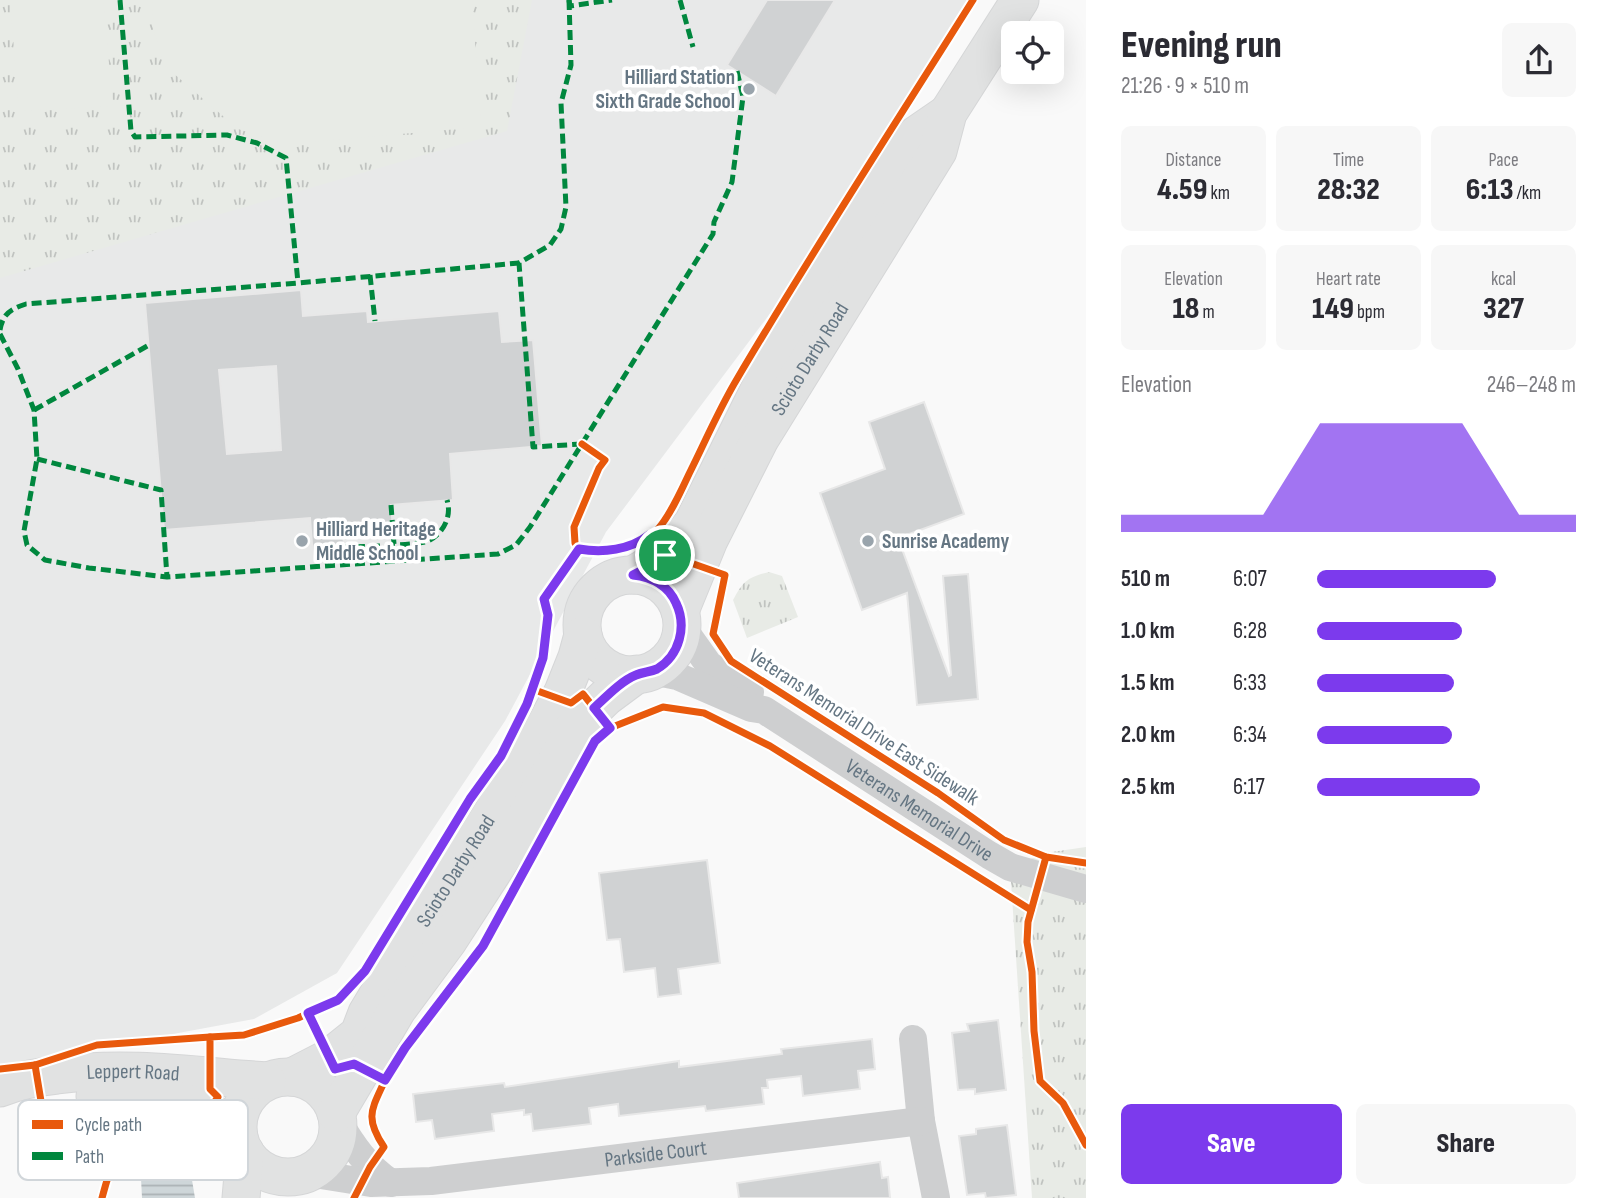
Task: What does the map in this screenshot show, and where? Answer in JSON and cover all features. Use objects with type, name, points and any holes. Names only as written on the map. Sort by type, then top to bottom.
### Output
[{"type":"main road","name":"Scioto Darby Road","points":[[681,619],[709,540],[760,439],[939,151],[948,113],[1020,0]]},
{"type":"main road","name":"Scioto Darby Road","points":[[633,575],[656,563],[677,544],[692,523],[767,374],[825,277],[916,135],[948,113]]},
{"type":"main road","points":[[633,575],[660,584],[673,596],[681,619],[678,643],[670,657],[645,673],[628,675],[612,671],[598,663],[583,635],[582,618],[587,602],[598,588],[612,579],[633,575]]},
{"type":"main road","name":"Scioto Darby Road","points":[[270,1080],[350,1020],[367,1013],[535,745],[562,692],[583,635]]},
{"type":"main road","name":"Scioto Darby Road","points":[[337,1117],[397,1010],[447,941],[510,845],[574,728],[606,696],[645,673]]},
{"type":"main road","name":"Leppert Road","points":[[0,1088],[17,1081],[99,1070],[270,1080]]},
{"type":"main road","points":[[246,1100],[270,1080],[308,1081],[323,1090],[333,1104],[337,1117],[337,1138],[331,1154],[319,1167],[291,1183],[260,1169],[248,1153]]},
{"type":"main road","name":"Leppert Road","points":[[50,1100],[101,1095],[171,1100]]},
{"type":"main road","name":"Leppert Road","points":[[0,1100],[18,1103]]},
{"type":"main road","points":[[241,1180],[241,1198]]},
{"type":"street","name":"Veterans Memorial Drive","points":[[681,619],[709,665],[757,697],[764,710]]},
{"type":"street","name":"Veterans Memorial Drive","points":[[645,673],[677,676],[751,708],[764,710],[989,855],[1010,866],[1086,889]]},
{"type":"street","points":[[913,1039],[921,1121],[936,1198]]},
{"type":"street","points":[[337,1117],[363,1159],[391,1183]]},
{"type":"street","name":"Parkside Court","points":[[291,1183],[431,1181],[921,1121]]},
{"type":"shaded area","name":"Hilliard Heritage Middle School","points":[[0,0],[973,0],[793,283],[606,532],[505,721],[337,973],[254,1019],[0,1066]]},
{"type":"shaded area","points":[[141,1180],[192,1180],[195,1198],[142,1198]]},
{"type":"green space","points":[[0,0],[532,0],[507,131],[0,278]]},
{"type":"green space","points":[[10,0],[103,0],[113,106],[19,111]]},
{"type":"green space","points":[[152,0],[472,0],[481,127],[286,144],[238,129],[165,66],[154,32]]},
{"type":"green space","points":[[769,572],[782,576],[798,617],[747,638],[733,600],[747,581]]},
{"type":"green space","points":[[1086,847],[1086,1198],[1032,1198],[1010,867],[1045,853]]},
{"type":"building","name":"Hilliard Station Sixth Grade School","points":[[767,0],[835,0],[776,96],[727,65]]},
{"type":"building","name":"Hilliard Heritage Middle School","points":[[301,290],[303,316],[367,311],[368,322],[499,311],[502,342],[533,340],[542,446],[450,454],[453,500],[391,505],[393,528],[343,533],[345,555],[313,557],[310,518],[164,530],[145,303]],"holes":[[[276,366],[281,450],[227,454],[219,370]]]},
{"type":"building","points":[[924,402],[964,514],[898,538],[949,676],[943,576],[968,574],[978,699],[917,705],[907,593],[862,610],[820,493],[885,469],[869,422]]},
{"type":"building","points":[[707,860],[720,963],[678,969],[681,994],[658,997],[655,968],[624,972],[620,939],[607,940],[599,873]]},
{"type":"building","points":[[998,1020],[1006,1090],[975,1094],[975,1089],[958,1090],[952,1033],[969,1031],[967,1024]]},
{"type":"building","points":[[872,1039],[875,1069],[858,1071],[860,1089],[803,1096],[801,1076],[767,1080],[768,1088],[762,1088],[764,1104],[706,1111],[705,1106],[619,1116],[618,1104],[589,1108],[591,1124],[533,1131],[531,1114],[524,1115],[524,1110],[492,1114],[494,1131],[435,1139],[432,1120],[416,1122],[413,1094],[504,1083],[505,1087],[679,1061],[679,1067],[782,1054],[781,1049]]},
{"type":"building","points":[[1007,1125],[1016,1195],[986,1198],[985,1193],[967,1195],[959,1136],[976,1134],[976,1129]]},
{"type":"building","points":[[880,1162],[882,1178],[888,1177],[890,1198],[739,1198],[737,1183]]},
{"type":"marked path","points":[[120,0],[131,131],[135,137],[227,135],[257,143],[286,158],[298,283]]},
{"type":"marked path","points":[[569,0],[571,65],[561,103],[566,207],[561,229],[550,245],[519,263],[533,447],[582,444]]},
{"type":"marked path","points":[[569,0],[570,6],[612,0]]},
{"type":"marked path","points":[[680,0],[693,47]]},
{"type":"marked path","points":[[0,334],[18,369],[34,410],[37,459],[24,531],[27,545],[45,560],[167,577],[498,554],[516,545],[530,527],[713,234],[714,222],[732,182],[743,97],[737,71]]},
{"type":"marked path","points":[[0,330],[8,312],[26,304],[519,263]]},
{"type":"marked path","points":[[370,275],[375,321]]},
{"type":"marked path","points":[[34,410],[149,345]]},
{"type":"marked path","points":[[37,459],[161,490],[167,577]]},
{"type":"marked path","points":[[331,567],[330,547],[421,543],[434,538],[445,524],[447,500]]},
{"type":"marked path","points":[[391,505],[394,544]]},
{"type":"cycle path","points":[[582,444],[605,460],[574,527],[575,543],[579,549],[600,551],[621,548],[650,536],[671,509],[724,402],[766,331],[973,0]]},
{"type":"cycle path","name":"Veterans Memorial Drive East Sidewalk","points":[[649,535],[677,571],[688,562],[725,575],[713,634],[731,661],[938,793],[1004,840],[1046,857],[1086,863]]},
{"type":"cycle path","points":[[216,1100],[218,1097],[210,1089],[210,1037],[244,1035],[298,1018],[338,1000],[365,971],[470,799],[501,756],[527,704],[543,658],[548,615],[544,599],[579,549]]},
{"type":"cycle path","points":[[532,689],[571,703],[583,694],[610,728]]},
{"type":"cycle path","points":[[385,1080],[405,1048],[483,945],[595,741],[610,728],[663,707],[704,713],[770,746],[1031,910]]},
{"type":"cycle path","points":[[1046,857],[1028,922],[1027,942],[1032,972],[1034,1031],[1040,1081],[1063,1103],[1086,1145]]},
{"type":"cycle path","points":[[308,1013],[335,1069],[354,1064],[385,1080],[372,1113],[374,1128],[384,1147],[354,1198]]},
{"type":"cycle path","points":[[0,1069],[35,1065],[97,1045],[210,1037]]},
{"type":"cycle path","points":[[35,1065],[41,1100]]},
{"type":"cycle path","points":[[102,1198],[107,1180]]},
{"type":"place","name":"Hilliard Station Sixth Grade School","points":[[749,89]]},
{"type":"place","name":"Hilliard Heritage Middle School","points":[[302,541]]},
{"type":"place","name":"Sunrise Academy","points":[[868,541]]},
{"type":"route","points":[[649,535],[665,555],[633,575],[660,584],[673,596],[680,611],[682,627],[678,643],[670,657],[659,668],[637,674],[594,708],[610,728],[595,741],[483,946],[405,1048],[385,1080],[354,1064],[335,1069],[308,1013],[338,1000],[365,971],[470,799],[501,756],[527,704],[543,658],[548,615],[544,599],[579,549],[610,550],[638,544],[649,535]]}]
